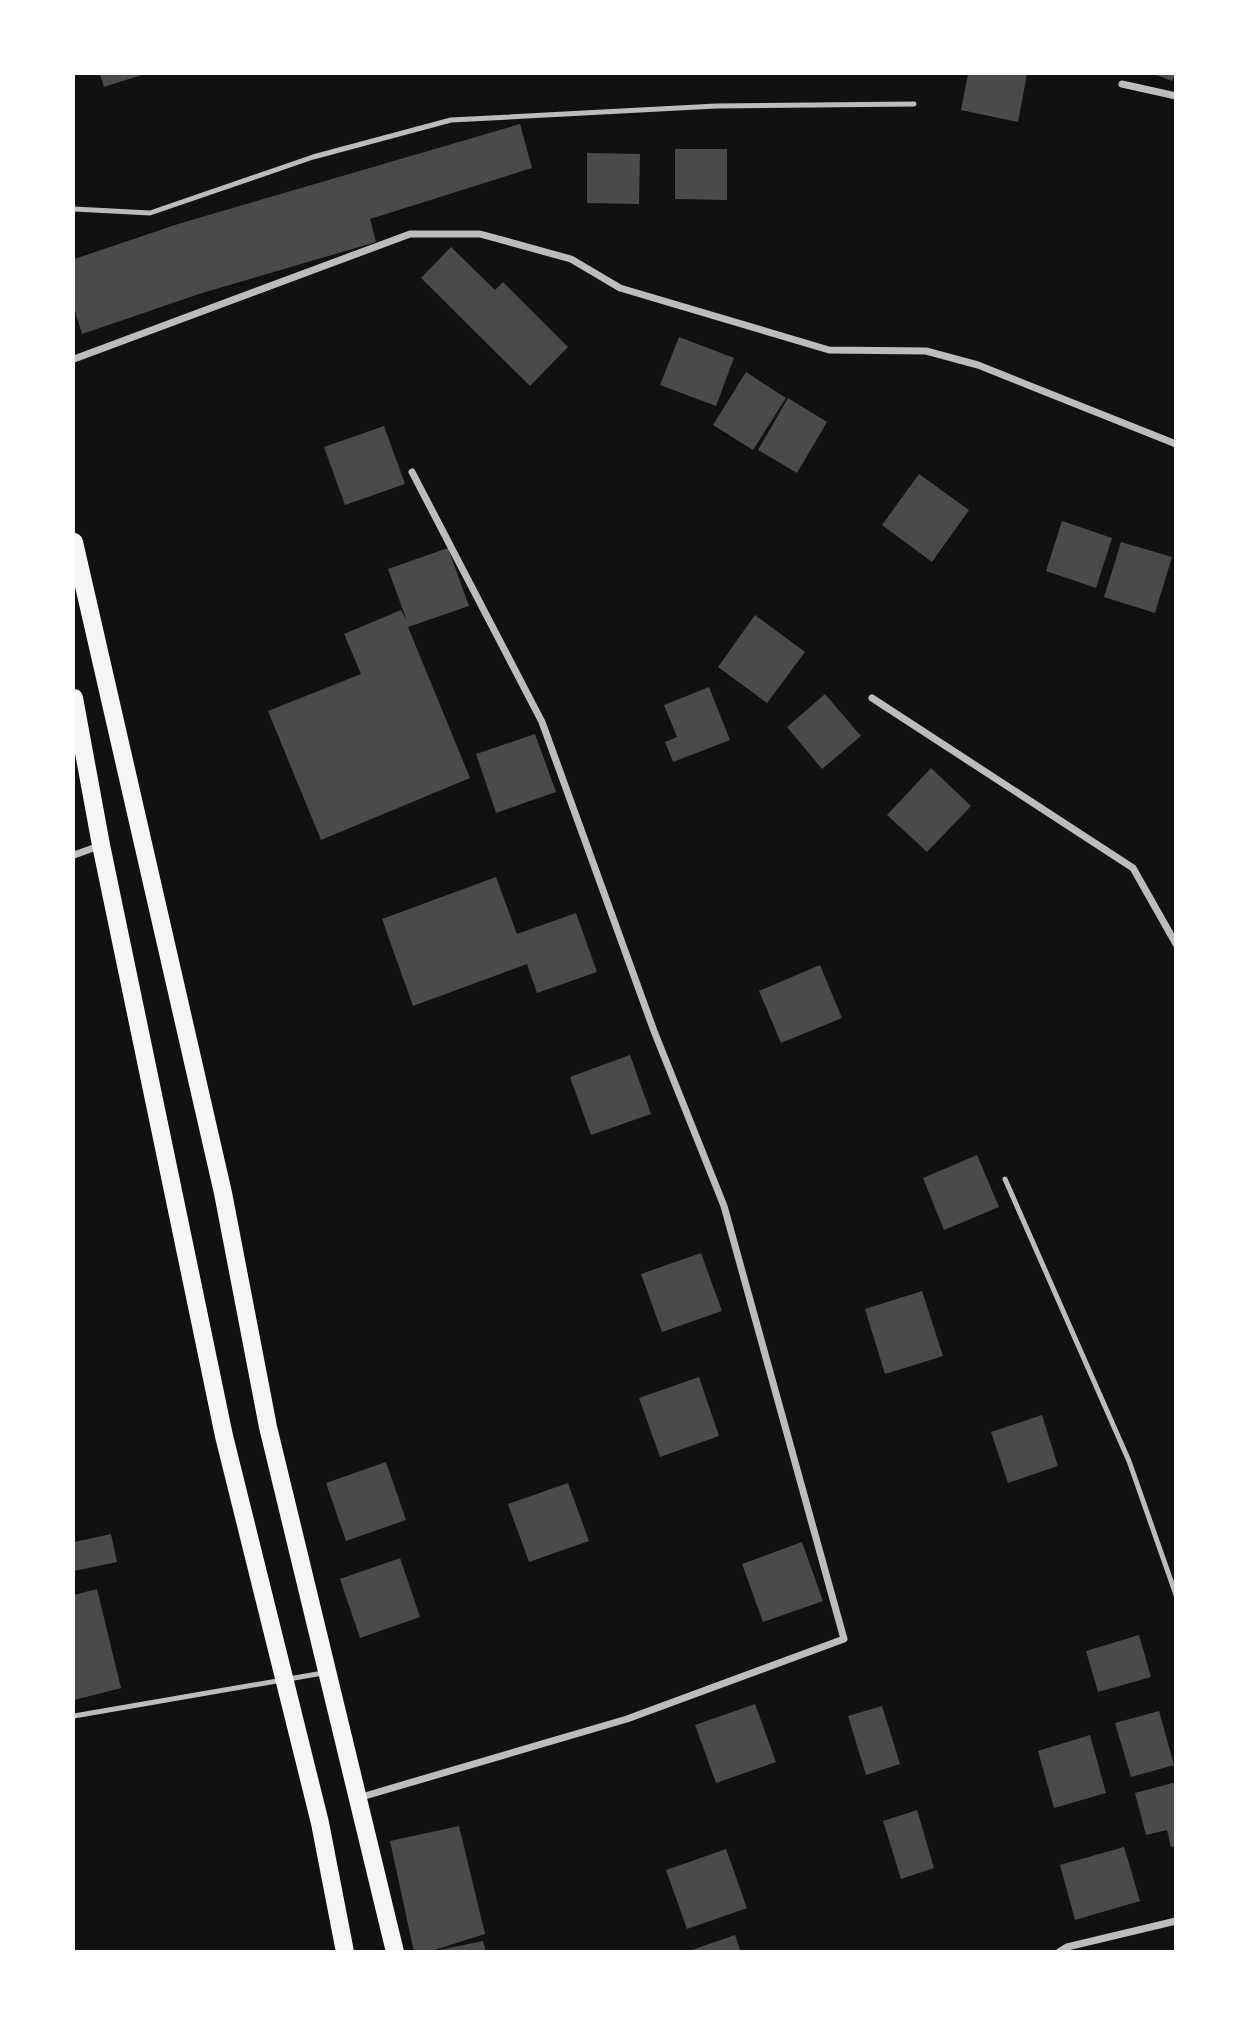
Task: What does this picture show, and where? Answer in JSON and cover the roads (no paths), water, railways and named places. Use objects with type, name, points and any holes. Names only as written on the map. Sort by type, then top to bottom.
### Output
[{"type":"main road","points":[[74,542],[223,1193],[268,1427],[330,1672],[357,1798],[395,1951]]},
{"type":"main road","points":[[74,698],[101,845],[224,1436],[320,1823],[345,1951]]},
{"type":"street","points":[[1122,84],[1175,96]]},
{"type":"street","points":[[74,359],[410,234],[480,234],[571,259],[620,288],[829,350],[926,351],[978,365],[1175,444]]},
{"type":"street","points":[[357,1798],[627,1719],[844,1639],[724,1206],[654,1031],[542,722],[412,472]]},
{"type":"street","points":[[872,698],[1133,868],[1175,944]]},
{"type":"street","points":[[74,855],[101,845]]},
{"type":"street","points":[[1059,1951],[1175,1922]]},
{"type":"lane","points":[[74,209],[150,213],[313,157],[451,120],[716,106],[914,104]]},
{"type":"lane","points":[[1005,1179],[1129,1461],[1175,1595]]},
{"type":"lane","points":[[74,1716],[139,1702],[330,1672]]}]
